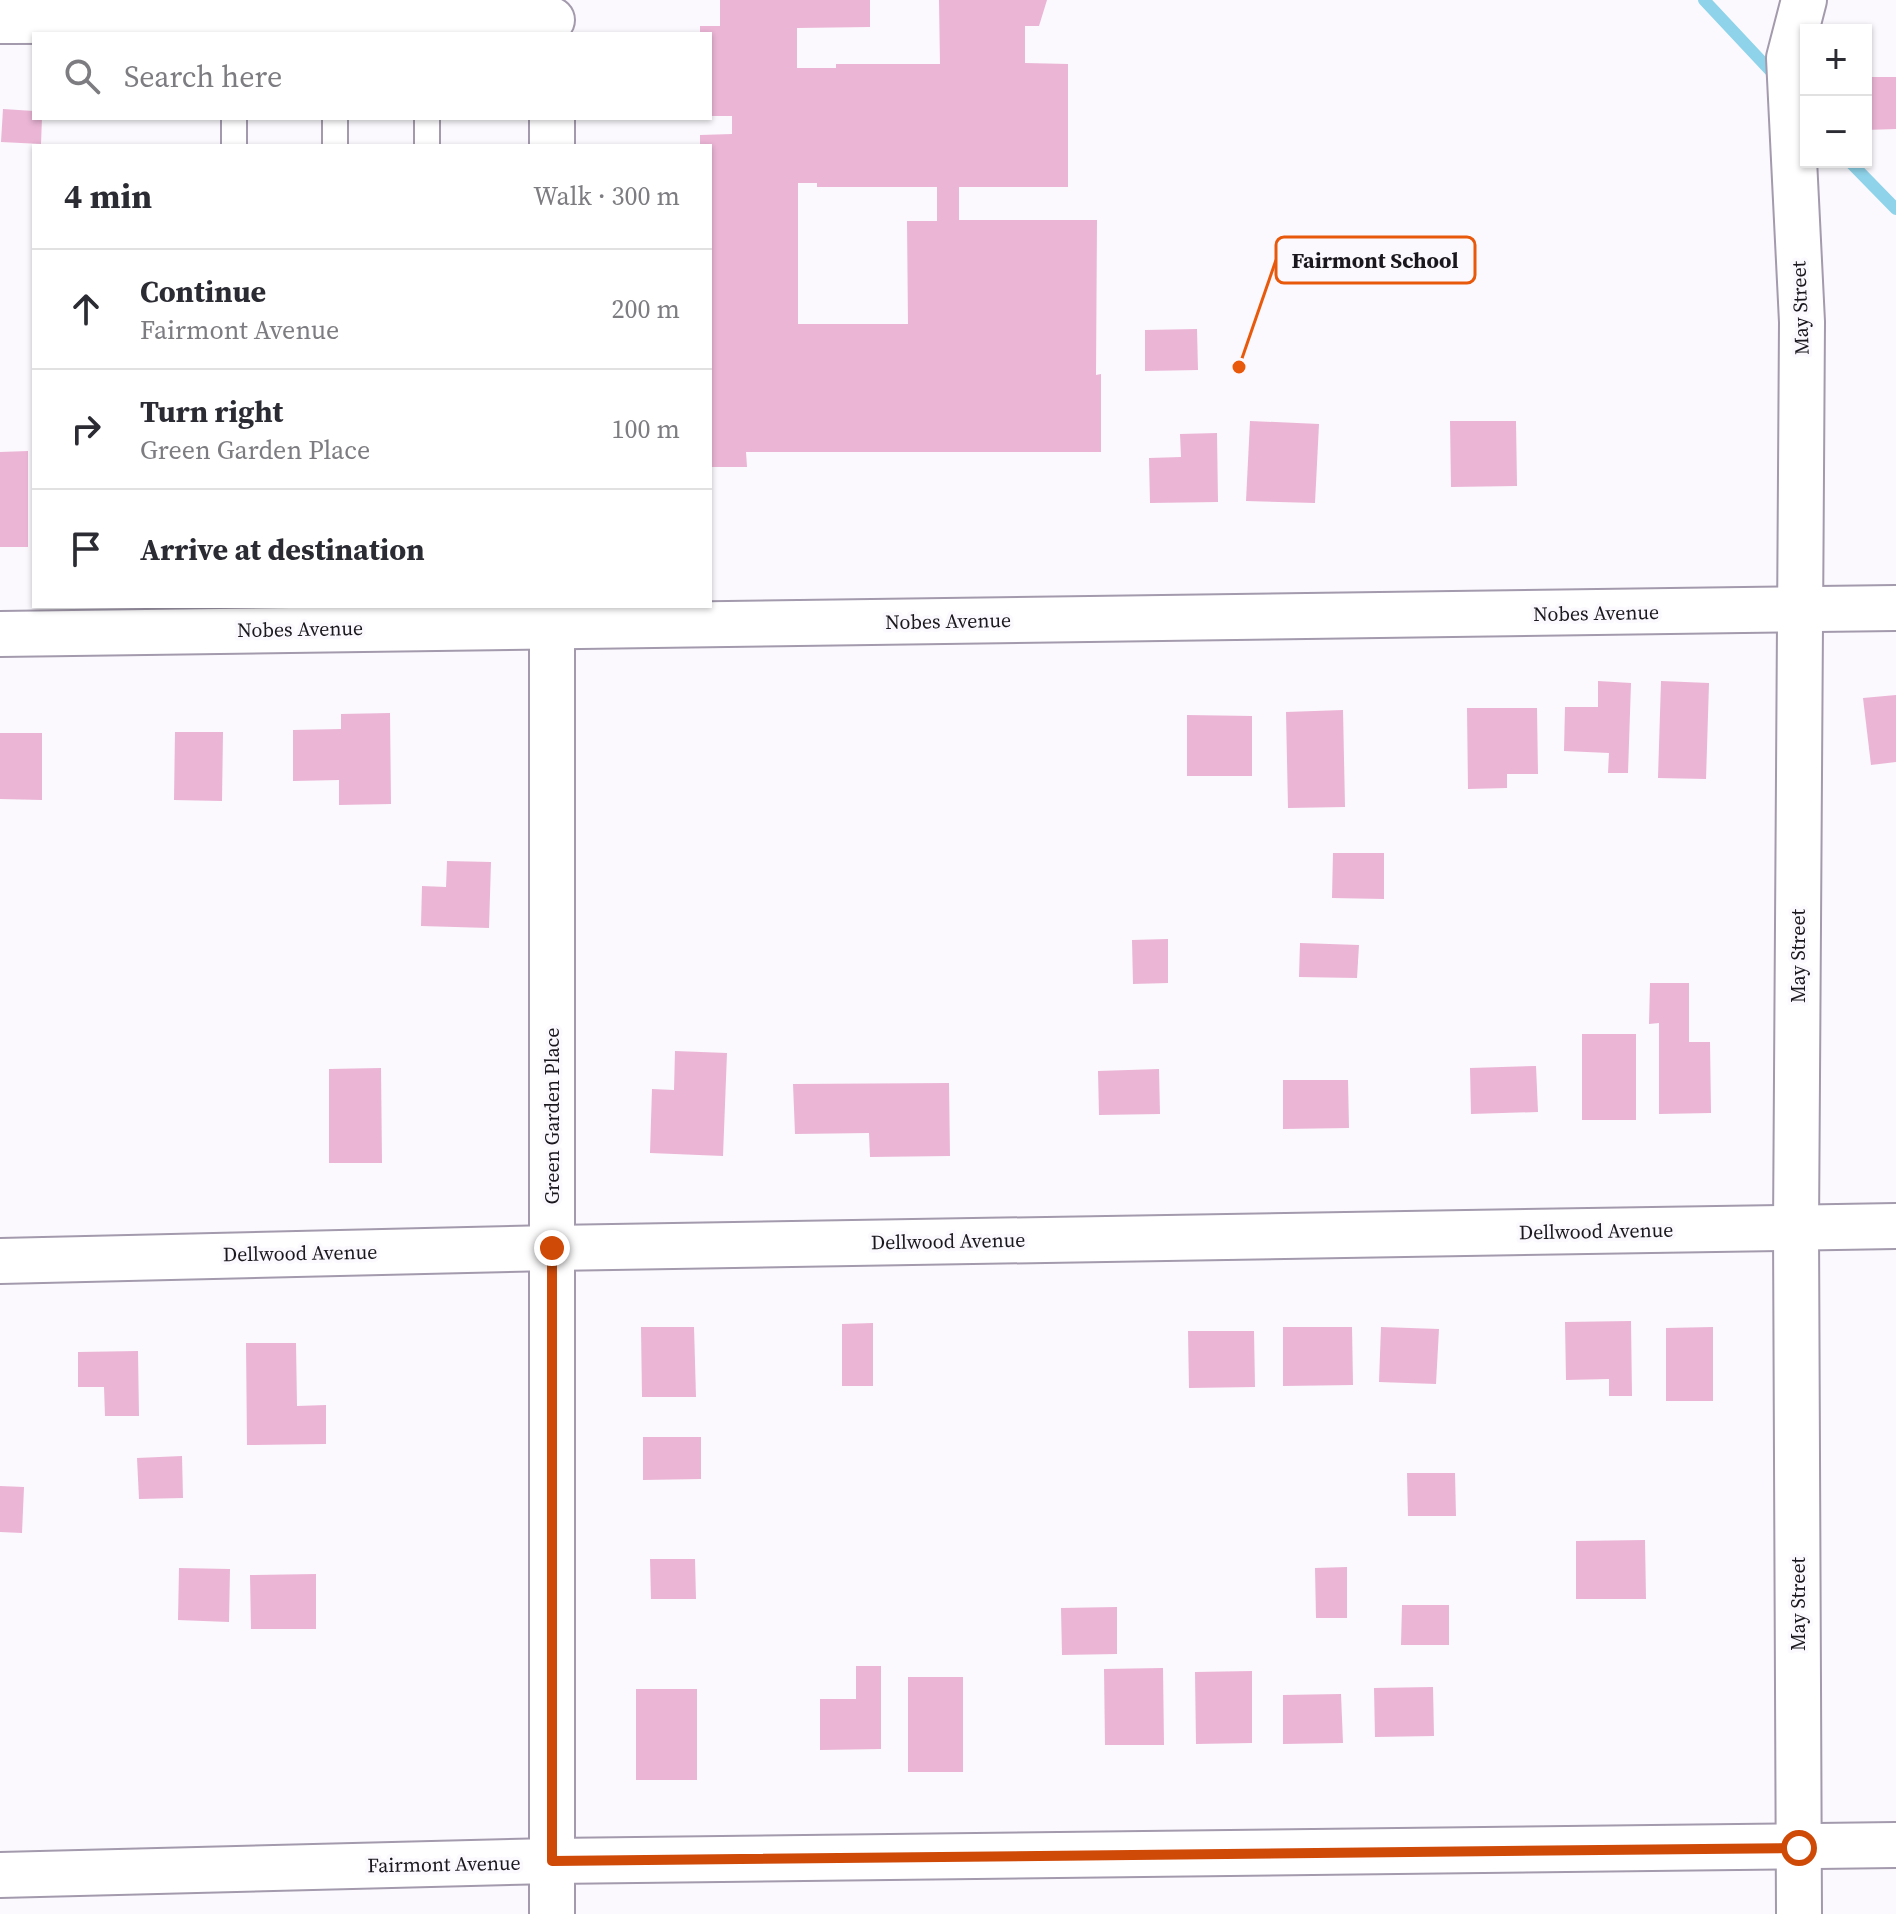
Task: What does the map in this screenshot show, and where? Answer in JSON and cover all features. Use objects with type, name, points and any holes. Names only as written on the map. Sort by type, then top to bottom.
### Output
[{"type":"street","name":"May Street","points":[[1799,1914],[1796,1228],[1802,322],[1789,58],[1804,0]]},
{"type":"street","points":[[0,21],[234,27],[428,27],[552,18]]},
{"type":"street","points":[[552,120],[552,144]]},
{"type":"street","name":"Nobes Avenue","points":[[0,634],[427,617],[1801,611],[1896,608]]},
{"type":"street","name":"Green Garden Place","points":[[552,616],[552,1914]]},
{"type":"street","name":"Dellwood Avenue","points":[[0,1261],[552,1248],[1896,1226]]},
{"type":"street","name":"Fairmont Avenue","points":[[0,1875],[552,1861],[1896,1845]]},
{"type":"lane","points":[[234,120],[234,144]]},
{"type":"lane","points":[[335,120],[335,144]]},
{"type":"lane","points":[[427,120],[427,144]]},
{"type":"building","points":[[720,0],[870,0],[870,27],[797,28],[797,68],[836,68],[836,64],[940,64],[939,0],[1047,0],[1039,26],[1025,26],[1025,63],[1068,64],[1068,187],[959,187],[959,220],[1097,220],[1096,375],[1101,374],[1101,452],[746,452],[747,467],[712,467],[712,144],[700,144],[700,135],[732,134],[732,116],[712,116],[712,32],[700,32],[700,26],[720,26]],"holes":[[[798,183],[817,183],[817,187],[937,187],[937,221],[907,221],[908,324],[798,324]]]},
{"type":"building","points":[[1872,77],[1896,77],[1896,129],[1872,130]]},
{"type":"building","points":[[3,109],[32,111],[32,120],[42,120],[41,144],[1,142]]},
{"type":"building","points":[[1197,329],[1198,370],[1145,371],[1145,330]]},
{"type":"building","points":[[1250,421],[1319,424],[1315,503],[1246,501]]},
{"type":"building","points":[[1450,421],[1516,421],[1517,486],[1451,487]]},
{"type":"building","points":[[1217,433],[1218,502],[1150,503],[1149,458],[1181,457],[1180,434]]},
{"type":"building","points":[[28,451],[28,547],[0,547],[0,452]]},
{"type":"building","points":[[1598,681],[1631,683],[1628,773],[1608,773],[1609,753],[1564,751],[1565,707],[1598,707]]},
{"type":"building","points":[[1661,681],[1709,683],[1706,779],[1658,778]]},
{"type":"building","points":[[1896,695],[1896,762],[1871,765],[1863,698]]},
{"type":"building","points":[[1467,708],[1537,708],[1538,774],[1507,774],[1507,788],[1468,789]]},
{"type":"building","points":[[1343,710],[1345,807],[1288,808],[1286,712]]},
{"type":"building","points":[[390,713],[391,804],[339,805],[339,780],[293,781],[293,730],[341,729],[341,714]]},
{"type":"building","points":[[1187,715],[1252,716],[1252,776],[1187,776]]},
{"type":"building","points":[[175,732],[223,732],[222,801],[174,800]]},
{"type":"building","points":[[0,733],[42,733],[42,800],[0,799]]},
{"type":"building","points":[[1333,853],[1384,853],[1384,899],[1332,898]]},
{"type":"building","points":[[447,861],[491,862],[489,928],[421,926],[422,886],[446,887]]},
{"type":"building","points":[[1168,939],[1168,983],[1133,984],[1132,940]]},
{"type":"building","points":[[1300,943],[1359,945],[1357,978],[1299,977]]},
{"type":"building","points":[[1650,983],[1689,983],[1689,1042],[1710,1042],[1711,1113],[1659,1114],[1659,1023],[1649,1024]]},
{"type":"building","points":[[1582,1034],[1636,1034],[1636,1120],[1582,1120]]},
{"type":"building","points":[[675,1051],[727,1053],[723,1156],[650,1153],[652,1089],[674,1090]]},
{"type":"building","points":[[1536,1066],[1538,1112],[1471,1114],[1470,1068]]},
{"type":"building","points":[[381,1068],[382,1163],[329,1163],[329,1069]]},
{"type":"building","points":[[1159,1069],[1160,1114],[1099,1115],[1098,1071]]},
{"type":"building","points":[[1283,1080],[1348,1080],[1349,1128],[1283,1129]]},
{"type":"building","points":[[949,1083],[950,1156],[870,1157],[869,1133],[795,1134],[793,1084]]},
{"type":"building","points":[[1631,1321],[1632,1396],[1609,1396],[1609,1379],[1566,1380],[1565,1322]]},
{"type":"building","points":[[873,1323],[873,1386],[842,1386],[842,1324]]},
{"type":"building","points":[[641,1327],[694,1327],[696,1397],[642,1397]]},
{"type":"building","points":[[1283,1327],[1352,1327],[1353,1385],[1283,1386]]},
{"type":"building","points":[[1381,1327],[1439,1329],[1436,1384],[1379,1382]]},
{"type":"building","points":[[1713,1327],[1713,1401],[1666,1401],[1666,1328]]},
{"type":"building","points":[[1188,1331],[1254,1331],[1255,1387],[1189,1388]]},
{"type":"building","points":[[246,1343],[296,1343],[297,1406],[326,1405],[326,1444],[247,1445]]},
{"type":"building","points":[[138,1351],[139,1416],[105,1416],[104,1387],[78,1387],[78,1352]]},
{"type":"building","points":[[643,1437],[701,1437],[701,1479],[643,1480]]},
{"type":"building","points":[[182,1456],[183,1498],[139,1499],[137,1458]]},
{"type":"building","points":[[1407,1473],[1455,1473],[1456,1516],[1408,1516]]},
{"type":"building","points":[[0,1486],[24,1487],[22,1533],[0,1532]]},
{"type":"building","points":[[1645,1540],[1646,1599],[1576,1599],[1576,1541]]},
{"type":"building","points":[[650,1559],[695,1559],[696,1599],[651,1599]]},
{"type":"building","points":[[1347,1567],[1347,1618],[1316,1618],[1315,1568]]},
{"type":"building","points":[[179,1568],[230,1569],[229,1622],[178,1620]]},
{"type":"building","points":[[316,1574],[316,1629],[251,1629],[250,1575]]},
{"type":"building","points":[[1402,1605],[1449,1605],[1449,1645],[1401,1645]]},
{"type":"building","points":[[1117,1607],[1117,1654],[1062,1655],[1061,1608]]},
{"type":"building","points":[[856,1666],[881,1666],[881,1749],[820,1750],[820,1699],[856,1699]]},
{"type":"building","points":[[1163,1668],[1164,1745],[1105,1745],[1104,1669]]},
{"type":"building","points":[[1252,1671],[1252,1743],[1196,1744],[1195,1672]]},
{"type":"building","points":[[908,1677],[963,1677],[963,1772],[908,1772]]},
{"type":"building","points":[[1433,1687],[1434,1736],[1375,1737],[1374,1688]]},
{"type":"building","points":[[636,1689],[697,1689],[697,1780],[636,1780]]},
{"type":"building","points":[[1341,1694],[1343,1743],[1283,1744],[1283,1695]]},
{"type":"waterway","points":[[1704,0],[1779,80]]},
{"type":"waterway","points":[[1856,168],[1896,209]]},
{"type":"place","name":"Fairmont School","points":[[1239,367]]},
{"type":"route","points":[[552,1248],[552,1861],[1799,1848]]}]
